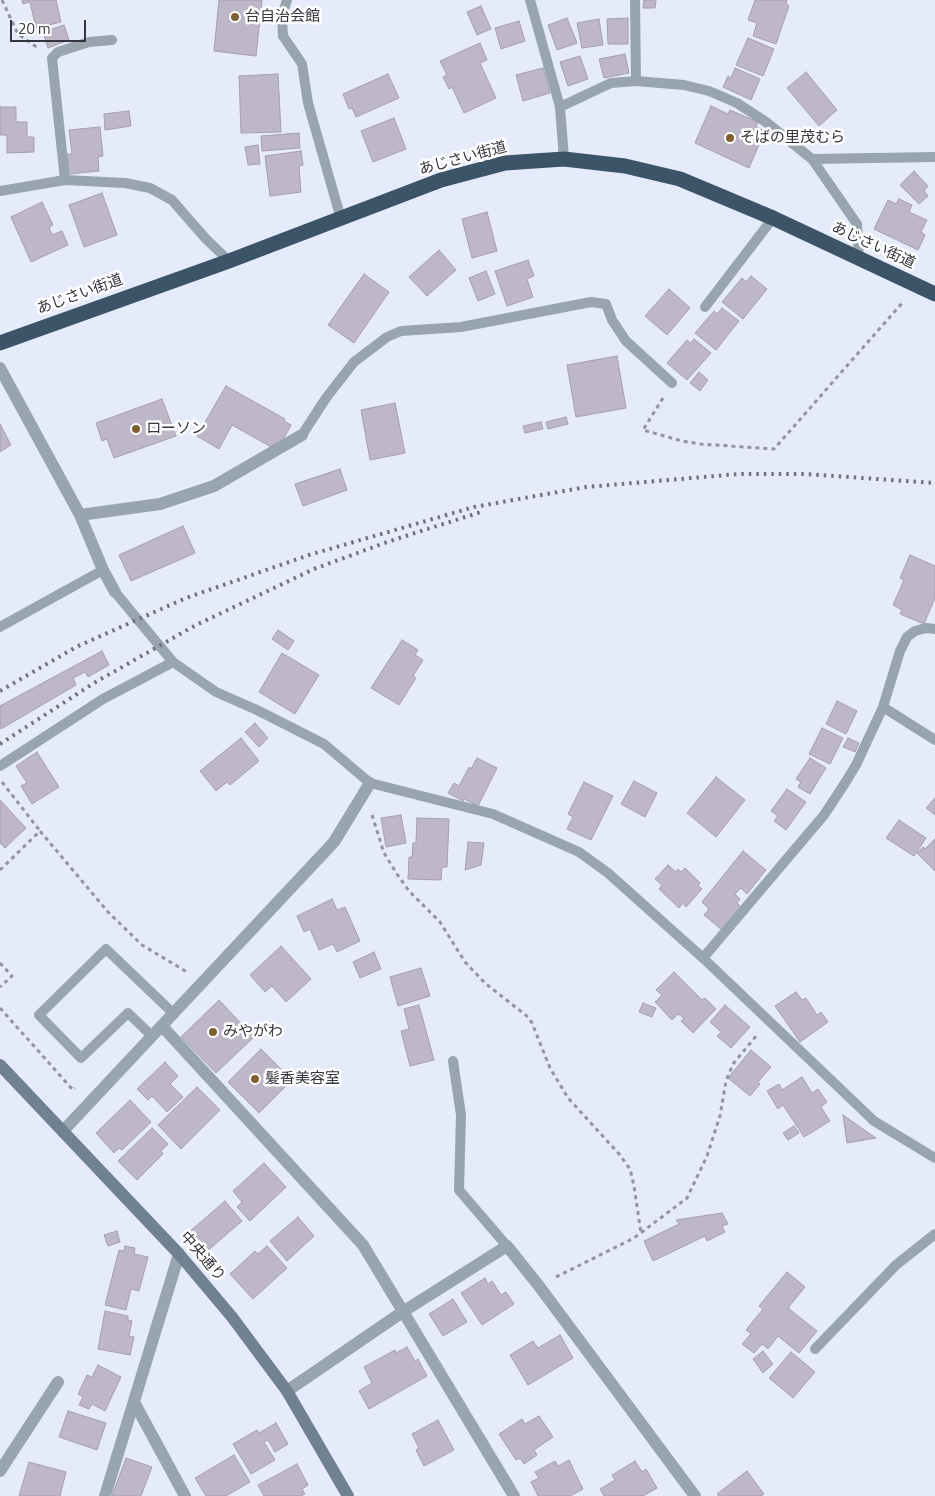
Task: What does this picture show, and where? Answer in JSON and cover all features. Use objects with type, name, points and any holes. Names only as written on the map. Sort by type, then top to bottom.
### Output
[{"type":"highway","name":"あじさい街道","points":[[0,343],[229,261],[441,180],[505,163],[564,159],[625,166],[680,178],[773,218],[935,294]]},
{"type":"street","points":[[0,368],[80,515],[103,570],[115,592]]},
{"type":"street","points":[[80,515],[160,504],[214,486],[302,435]]},
{"type":"street","points":[[63,1131],[334,842],[368,787]]},
{"type":"street","points":[[162,1026],[363,1245],[514,1496]]},
{"type":"street","name":"中央通り","points":[[0,1064],[179,1254],[232,1317],[287,1391],[348,1496]]},
{"type":"street","points":[[287,1391],[404,1312],[507,1246],[540,1286],[695,1496]]},
{"type":"street","points":[[105,1496],[179,1254]]},
{"type":"street","points":[[0,1471],[58,1382]]},
{"type":"street","points":[[134,1402],[185,1496]]},
{"type":"lane","points":[[288,0],[282,16],[283,36],[302,64],[308,103],[341,219]]},
{"type":"lane","points":[[530,0],[560,107],[564,159]]},
{"type":"lane","points":[[635,0],[636,81]]},
{"type":"lane","points":[[65,180],[52,58],[58,52],[89,42],[112,40]]},
{"type":"lane","points":[[560,107],[611,84],[636,81],[684,85],[709,91],[737,103],[766,122],[812,159],[857,224],[859,259]]},
{"type":"lane","points":[[812,159],[935,157]]},
{"type":"lane","points":[[0,191],[65,180],[125,182],[150,188],[172,200],[206,239],[229,261]]},
{"type":"lane","points":[[705,307],[773,218]]},
{"type":"lane","points":[[302,435],[326,398],[354,362],[387,337],[401,331],[461,327],[590,302],[606,304],[612,320],[626,340],[672,383]]},
{"type":"lane","points":[[0,628],[103,570]]},
{"type":"lane","points":[[115,592],[173,662],[216,692],[257,710],[324,744],[368,787],[493,814],[580,852],[608,873],[703,958],[874,1121],[935,1158]]},
{"type":"lane","points":[[703,958],[824,815],[856,765],[883,707],[900,651],[907,637],[914,631],[926,628],[935,629]]},
{"type":"lane","points":[[0,766],[103,699],[173,662]]},
{"type":"lane","points":[[883,707],[935,740]]},
{"type":"lane","points":[[152,1036],[128,1013],[81,1058],[39,1015],[106,949],[174,1014]]},
{"type":"lane","points":[[453,1061],[461,1115],[459,1190],[507,1246]]},
{"type":"lane","points":[[815,1349],[896,1265],[935,1234]]},
{"type":"path","points":[[2,0],[18,34],[52,58]]},
{"type":"path","points":[[672,383],[643,430],[700,444],[774,449],[903,302]]},
{"type":"path","points":[[4,786],[114,918],[142,944],[188,972],[182,980]]},
{"type":"path","points":[[368,787],[384,853],[397,874],[409,891],[440,922],[465,962],[485,983],[528,1017],[550,1068],[568,1098],[620,1155],[630,1169],[641,1233]]},
{"type":"path","points":[[0,870],[40,831]]},
{"type":"path","points":[[0,963],[12,976],[0,987]]},
{"type":"path","points":[[540,1286],[634,1238],[687,1198],[707,1156],[720,1116],[726,1081],[733,1064],[769,1021]]},
{"type":"building","points":[[22,0],[56,0],[61,22],[36,28],[30,2],[23,4]]},
{"type":"building","points":[[219,0],[262,0],[256,56],[214,51]]},
{"type":"building","points":[[644,0],[656,0],[655,8],[643,8]]},
{"type":"building","points":[[755,0],[787,0],[786,4],[789,6],[776,44],[753,36],[757,23],[748,20]]},
{"type":"building","points":[[481,6],[491,29],[477,35],[467,12]]},
{"type":"building","points":[[567,18],[577,43],[557,50],[548,25]]},
{"type":"building","points":[[628,18],[628,44],[608,44],[607,19]]},
{"type":"building","points":[[599,19],[603,45],[582,48],[577,23]]},
{"type":"building","points":[[519,21],[525,41],[501,49],[495,28]]},
{"type":"building","points":[[64,25],[69,40],[48,48],[43,32]]},
{"type":"building","points":[[748,38],[774,49],[763,76],[736,65]]},
{"type":"building","points":[[480,43],[487,60],[480,63],[496,98],[464,113],[452,87],[449,89],[443,77],[447,75],[440,61]]},
{"type":"building","points":[[625,54],[629,73],[604,78],[599,59]]},
{"type":"building","points":[[580,56],[588,79],[568,86],[560,62]]},
{"type":"building","points":[[543,68],[550,93],[523,101],[516,75]]},
{"type":"building","points":[[735,68],[760,79],[751,100],[723,87],[728,76],[731,78]]},
{"type":"building","points":[[806,72],[837,110],[819,126],[787,88]]},
{"type":"building","points":[[278,74],[281,132],[241,133],[239,76]]},
{"type":"building","points":[[388,74],[399,98],[356,117],[352,108],[349,109],[343,94]]},
{"type":"building","points":[[711,106],[728,114],[730,110],[758,122],[756,127],[765,131],[749,168],[695,143]]},
{"type":"building","points":[[0,107],[16,107],[16,122],[27,122],[27,137],[34,137],[34,152],[7,153],[7,135],[0,135]]},
{"type":"building","points":[[129,111],[131,126],[105,130],[104,114]]},
{"type":"building","points":[[394,118],[406,149],[373,162],[361,131]]},
{"type":"building","points":[[100,127],[103,156],[98,157],[99,171],[69,174],[67,154],[72,154],[69,130]]},
{"type":"building","points":[[299,133],[300,148],[262,151],[261,136]]},
{"type":"building","points":[[258,145],[260,164],[248,165],[245,147]]},
{"type":"building","points":[[301,151],[303,165],[299,166],[301,192],[270,196],[265,156]]},
{"type":"building","points":[[914,171],[928,186],[924,191],[928,196],[919,204],[900,185]]},
{"type":"building","points":[[102,193],[117,235],[84,247],[69,205]]},
{"type":"building","points":[[899,199],[912,205],[909,212],[927,220],[921,232],[925,235],[918,250],[874,229],[888,200],[896,204]]},
{"type":"building","points":[[42,202],[53,225],[49,227],[52,235],[62,231],[68,245],[31,262],[11,217]]},
{"type":"building","points":[[487,212],[497,251],[472,258],[462,219]]},
{"type":"building","points":[[439,250],[456,270],[427,296],[409,277]]},
{"type":"building","points":[[528,260],[534,276],[527,279],[533,297],[507,306],[495,271]]},
{"type":"building","points":[[486,271],[495,294],[478,301],[469,278]]},
{"type":"building","points":[[364,274],[389,292],[354,343],[328,325]]},
{"type":"building","points":[[751,276],[767,289],[743,319],[722,302],[742,278],[746,282]]},
{"type":"building","points":[[669,289],[690,308],[667,335],[645,316]]},
{"type":"building","points":[[722,308],[739,321],[716,350],[695,333],[714,311],[717,314]]},
{"type":"building","points":[[694,339],[711,353],[687,380],[667,363],[687,340],[691,343]]},
{"type":"building","points":[[617,356],[626,408],[576,417],[567,365]]},
{"type":"building","points":[[699,372],[708,380],[700,391],[690,383]]},
{"type":"building","points":[[226,386],[285,419],[284,421],[291,425],[280,446],[275,443],[273,448],[232,425],[219,449],[197,436]]},
{"type":"building","name":"ローソン","points":[[162,399],[176,436],[114,458],[107,439],[102,441],[96,423]]},
{"type":"building","points":[[395,403],[405,453],[370,460],[361,410]]},
{"type":"building","points":[[566,417],[568,424],[548,429],[546,422]]},
{"type":"building","points":[[541,422],[543,429],[525,433],[523,426]]},
{"type":"building","points":[[0,424],[11,445],[0,452]]},
{"type":"building","points":[[340,469],[347,490],[303,506],[295,484]]},
{"type":"building","points":[[183,526],[195,553],[131,581],[119,555]]},
{"type":"building","points":[[910,555],[935,566],[935,598],[924,624],[900,614],[902,610],[893,605],[904,580],[900,578]]},
{"type":"building","points":[[278,630],[294,641],[288,650],[272,639]]},
{"type":"building","points":[[402,640],[418,650],[415,655],[423,660],[413,676],[416,678],[399,705],[371,688]]},
{"type":"building","points":[[102,651],[109,665],[88,677],[85,672],[73,678],[76,685],[1,729],[0,706]]},
{"type":"building","points":[[282,653],[319,675],[295,714],[259,692]]},
{"type":"building","points":[[837,701],[857,711],[846,734],[826,724]]},
{"type":"building","points":[[255,723],[268,738],[259,747],[245,732]]},
{"type":"building","points":[[822,728],[843,738],[830,764],[809,754]]},
{"type":"building","points":[[241,738],[259,761],[230,785],[227,782],[216,791],[200,771]]},
{"type":"building","points":[[848,738],[859,743],[855,752],[843,747]]},
{"type":"building","points":[[37,752],[59,787],[32,804],[21,786],[27,783],[16,766]]},
{"type":"building","points":[[477,758],[497,768],[478,806],[448,793],[454,783],[459,786],[469,767],[471,769]]},
{"type":"building","points":[[810,758],[826,768],[810,794],[798,787],[801,782],[796,779]]},
{"type":"building","points":[[716,777],[745,800],[716,837],[687,813]]},
{"type":"building","points":[[634,781],[657,793],[645,817],[621,804]]},
{"type":"building","points":[[584,782],[613,796],[591,840],[567,829],[573,817],[568,814]]},
{"type":"building","points":[[787,789],[806,802],[786,830],[774,821],[778,816],[771,811]]},
{"type":"building","points":[[935,798],[935,815],[926,808]]},
{"type":"building","points":[[0,800],[26,828],[5,848],[0,843]]},
{"type":"building","points":[[401,815],[406,843],[386,847],[381,818]]},
{"type":"building","points":[[417,818],[449,819],[447,867],[442,867],[441,880],[408,879],[409,857],[412,857],[413,843],[416,843]]},
{"type":"building","points":[[899,820],[926,838],[914,856],[886,838]]},
{"type":"building","points":[[935,839],[935,871],[917,853],[923,847],[925,849]]},
{"type":"building","points":[[468,842],[484,843],[481,865],[465,870]]},
{"type":"building","points":[[743,851],[766,870],[747,894],[741,888],[735,894],[740,899],[737,903],[741,907],[722,930],[704,915],[709,909],[702,902]]},
{"type":"building","points":[[668,865],[676,872],[678,869],[681,872],[685,868],[700,883],[698,886],[702,889],[686,907],[683,903],[679,908],[659,889],[662,885],[655,879]]},
{"type":"building","points":[[332,899],[337,910],[345,907],[360,941],[337,952],[333,944],[319,950],[310,929],[304,932],[297,916]]},
{"type":"building","points":[[281,946],[311,979],[286,1002],[272,986],[265,992],[250,975]]},
{"type":"building","points":[[374,952],[381,969],[360,978],[353,962]]},
{"type":"building","points":[[421,968],[430,996],[398,1006],[390,977]]},
{"type":"building","points":[[674,972],[702,1000],[705,998],[716,1009],[693,1033],[681,1021],[684,1018],[678,1014],[672,1020],[655,1002],[662,995],[656,990]]},
{"type":"building","points":[[796,992],[802,1000],[806,998],[817,1015],[821,1012],[828,1022],[800,1042],[775,1006]]},
{"type":"building","points":[[219,1000],[254,1037],[216,1073],[181,1037]]},
{"type":"building","points":[[643,1003],[656,1008],[652,1017],[639,1012]]},
{"type":"building","points":[[419,1005],[434,1060],[410,1066],[401,1031],[409,1029],[404,1009]]},
{"type":"building","points":[[725,1005],[750,1027],[731,1048],[717,1036],[721,1032],[710,1022]]},
{"type":"building","points":[[261,1049],[292,1080],[259,1113],[228,1082]]},
{"type":"building","points":[[751,1050],[771,1067],[758,1082],[760,1084],[750,1096],[728,1078]]},
{"type":"building","points":[[165,1062],[178,1076],[170,1084],[183,1097],[167,1112],[152,1096],[148,1100],[137,1089]]},
{"type":"building","points":[[802,1077],[812,1093],[818,1089],[827,1102],[821,1107],[830,1121],[804,1137],[783,1105],[778,1109],[767,1091],[779,1084],[782,1090]]},
{"type":"building","points":[[197,1087],[220,1110],[181,1149],[158,1125]]},
{"type":"building","points":[[130,1100],[151,1122],[122,1150],[119,1148],[114,1153],[96,1133]]},
{"type":"building","points":[[843,1115],[876,1138],[847,1143]]},
{"type":"building","points":[[794,1126],[799,1133],[788,1140],[783,1133]]},
{"type":"building","points":[[152,1128],[168,1144],[161,1151],[163,1154],[137,1180],[118,1161]]},
{"type":"building","points":[[264,1163],[286,1187],[250,1221],[237,1207],[242,1202],[233,1191]]},
{"type":"building","points":[[225,1201],[242,1221],[205,1253],[188,1233]]},
{"type":"building","points":[[722,1213],[728,1224],[722,1226],[725,1232],[707,1241],[705,1236],[653,1261],[644,1241],[679,1224],[676,1220]]},
{"type":"building","points":[[298,1217],[314,1236],[287,1261],[270,1241]]},
{"type":"building","points":[[117,1231],[120,1242],[108,1246],[104,1235]]},
{"type":"building","points":[[125,1246],[135,1248],[134,1254],[148,1257],[139,1291],[131,1289],[126,1310],[105,1305],[119,1250],[124,1251]]},
{"type":"building","points":[[267,1246],[287,1268],[253,1299],[230,1274],[255,1251],[258,1254]]},
{"type":"building","points":[[787,1272],[805,1287],[788,1308],[817,1331],[799,1353],[778,1336],[768,1349],[762,1344],[754,1353],[742,1344],[751,1334],[746,1330],[763,1309],[759,1306]]},
{"type":"building","points":[[485,1278],[488,1284],[492,1281],[501,1295],[506,1292],[514,1304],[482,1325],[461,1293]]},
{"type":"building","points":[[453,1299],[467,1322],[443,1336],[429,1314]]},
{"type":"building","points":[[105,1311],[128,1316],[128,1320],[132,1321],[129,1336],[134,1337],[130,1355],[98,1349]]},
{"type":"building","points":[[560,1335],[573,1358],[528,1385],[510,1355],[533,1341],[538,1348]]},
{"type":"building","points":[[407,1347],[415,1361],[418,1359],[427,1376],[369,1409],[359,1391],[372,1383],[364,1367],[395,1350],[396,1353]]},
{"type":"building","points":[[763,1351],[773,1364],[763,1373],[753,1359]]},
{"type":"building","points":[[791,1352],[815,1372],[793,1398],[769,1378]]},
{"type":"building","points":[[98,1365],[121,1377],[105,1411],[92,1404],[89,1409],[79,1405],[83,1397],[78,1394],[87,1375],[92,1377]]},
{"type":"building","points":[[68,1411],[106,1423],[97,1450],[59,1437]]},
{"type":"building","points":[[539,1416],[553,1437],[534,1450],[537,1455],[524,1464],[520,1458],[516,1460],[499,1434],[522,1419],[525,1424]]},
{"type":"building","points":[[438,1420],[454,1450],[424,1466],[416,1450],[419,1448],[412,1434]]},
{"type":"building","points":[[276,1423],[288,1444],[275,1452],[268,1440],[264,1442],[275,1460],[251,1474],[233,1444],[257,1430],[259,1433]]},
{"type":"building","points":[[234,1455],[250,1482],[226,1496],[206,1496],[195,1478]]},
{"type":"building","points":[[126,1458],[152,1467],[141,1496],[112,1496]]},
{"type":"building","points":[[569,1460],[583,1489],[570,1496],[538,1496],[531,1482],[539,1478],[535,1472],[555,1461],[558,1466]]},
{"type":"building","points":[[635,1461],[642,1472],[646,1469],[657,1488],[643,1496],[604,1496],[600,1489],[615,1480],[612,1475]]},
{"type":"building","points":[[29,1462],[66,1472],[60,1496],[19,1496]]},
{"type":"building","points":[[297,1464],[308,1485],[302,1489],[305,1494],[301,1496],[264,1496],[258,1485]]},
{"type":"building","points":[[747,1471],[764,1494],[761,1496],[719,1496],[717,1494]]},
{"type":"railway","points":[[0,691],[76,647],[186,598],[309,555],[474,507],[586,487],[739,474],[805,474],[935,483]]},
{"type":"railway","points":[[0,744],[94,683],[196,625],[314,569],[390,541],[481,512]]},
{"type":"place","name":"台自治会館","points":[[235,17]]},
{"type":"place","name":"そばの里茂むら","points":[[730,138]]},
{"type":"place","name":"ローソン","points":[[136,429]]},
{"type":"place","name":"みやがわ","points":[[213,1032]]},
{"type":"place","name":"髪香美容室","points":[[255,1079]]}]
